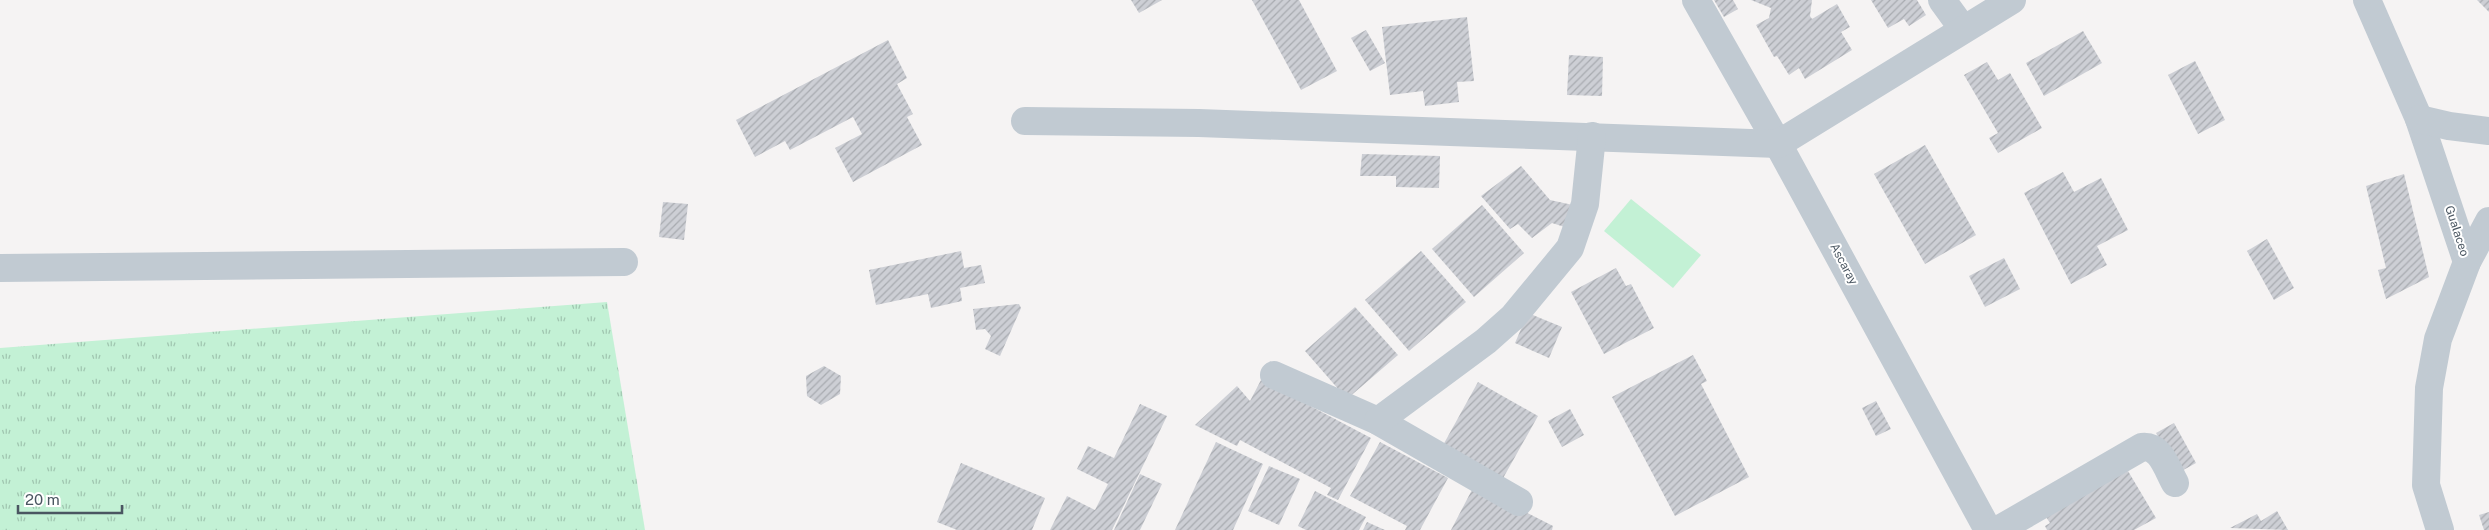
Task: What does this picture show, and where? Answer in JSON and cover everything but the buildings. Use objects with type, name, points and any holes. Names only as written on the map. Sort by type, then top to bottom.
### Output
[{"type":"street","name":"Ascaray","points":[[1696,0],[1778,144],[1988,530]]},
{"type":"street","points":[[1942,0],[1963,29]]},
{"type":"street","points":[[1026,121],[1209,123],[1778,144],[2012,0]]},
{"type":"street","name":"Gualaceo","points":[[2367,0],[2420,119],[2467,262],[2438,339],[2429,388],[2426,485],[2440,530]]},
{"type":"street","points":[[2420,119],[2449,126],[2489,131]]},
{"type":"street","points":[[1378,421],[1486,341],[1513,317],[1570,248],[1585,204],[1592,136]]},
{"type":"street","points":[[2467,262],[2489,221]]},
{"type":"street","points":[[0,268],[624,262]]},
{"type":"street","points":[[1274,375],[1378,421],[1519,502]]},
{"type":"street","points":[[1998,530],[2142,447],[2149,447],[2158,452],[2174,483]]},
{"type":"green space","points":[[1631,199],[1701,255],[1673,288],[1604,231]]},
{"type":"green space","points":[[607,302],[645,530],[0,530],[0,348]]}]
